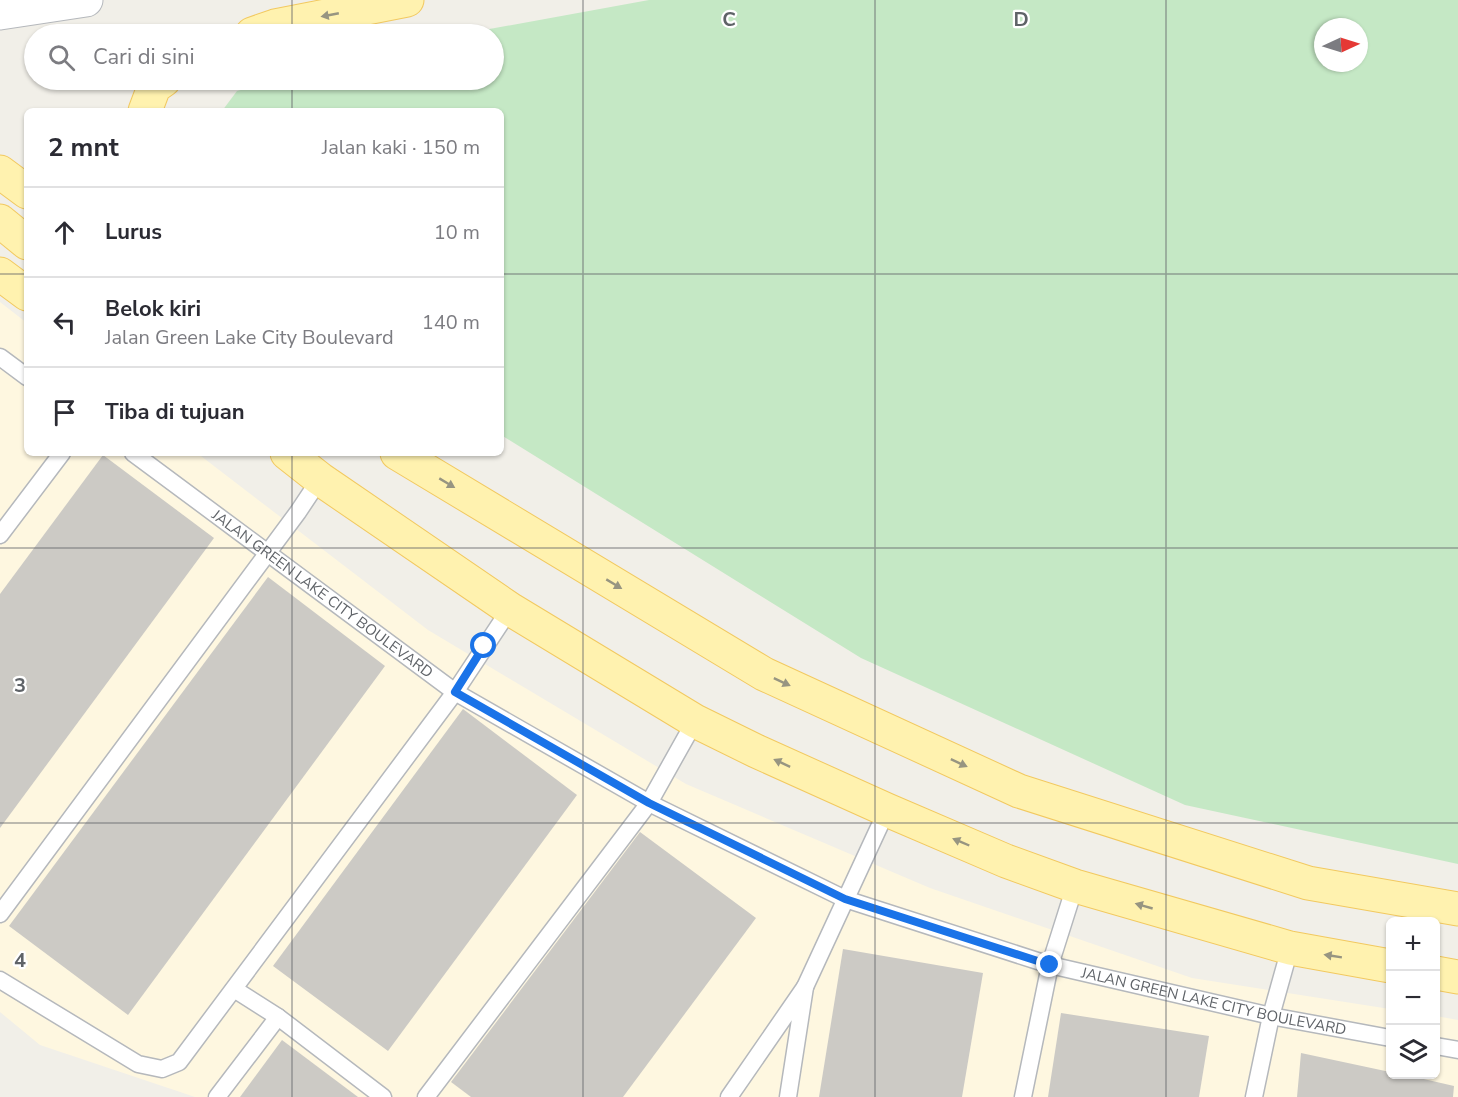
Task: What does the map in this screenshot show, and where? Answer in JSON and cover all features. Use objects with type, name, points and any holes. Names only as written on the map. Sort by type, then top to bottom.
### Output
[{"type":"main road","points":[[285,24],[408,0]]},
{"type":"main road","points":[[146,108],[153,90]]},
{"type":"main road","points":[[0,172],[24,190]]},
{"type":"main road","points":[[0,221],[24,241]]},
{"type":"main road","points":[[0,274],[24,292]]},
{"type":"main road","points":[[291,456],[320,479],[510,609],[695,721],[887,810],[1006,861],[1075,886],[1290,948],[1386,965]]},
{"type":"main road","points":[[402,456],[764,674],[1019,791],[1308,883],[1458,909]]},
{"type":"main road","points":[[1440,974],[1458,977]]},
{"type":"street","points":[[0,13],[86,0]]},
{"type":"lane","points":[[0,357],[24,374]]},
{"type":"lane","points":[[0,535],[60,456]]},
{"type":"lane","name":"JALAN GREEN LAKE CITY BOULEVARD","points":[[137,456],[455,692],[649,803],[845,899],[1050,965],[1271,1016],[1386,1037]]},
{"type":"lane","points":[[0,914],[298,512],[320,479]]},
{"type":"lane","points":[[0,980],[138,1064],[162,1069],[179,1062],[455,692],[510,609]]},
{"type":"lane","points":[[426,1097],[649,803],[695,721]]},
{"type":"lane","points":[[729,1097],[805,987],[887,810]]},
{"type":"lane","points":[[1023,1097],[1050,965],[1075,886]]},
{"type":"lane","points":[[1254,1097],[1271,1016],[1290,948]]},
{"type":"lane","points":[[788,1097],[805,987]]},
{"type":"lane","points":[[234,989],[278,1017],[383,1097]]},
{"type":"lane","points":[[217,1097],[278,1017]]},
{"type":"lane","points":[[1440,1047],[1458,1050]]},
{"type":"shaded area","points":[[0,302],[24,321],[24,456],[201,456],[428,630],[686,784],[930,888],[1192,978],[1386,1008],[1386,1079],[1440,1079],[1440,1017],[1458,1020],[1458,1097],[195,1097],[40,1045],[0,1012]]},
{"type":"green space","points":[[649,0],[1458,0],[1458,864],[1185,805],[861,658],[504,437],[504,108],[224,108],[237,91],[241,90],[504,90],[504,26]]},
{"type":"building","points":[[102,456],[214,538],[0,828],[0,594]]},
{"type":"building","points":[[268,577],[385,666],[128,1015],[9,926]]},
{"type":"building","points":[[463,709],[577,795],[388,1051],[273,966]]},
{"type":"building","points":[[640,832],[756,918],[623,1097],[471,1097],[451,1082]]},
{"type":"building","points":[[843,949],[983,973],[962,1097],[819,1097]]},
{"type":"building","points":[[1061,1013],[1209,1036],[1199,1097],[1048,1097]]},
{"type":"building","points":[[282,1040],[358,1097],[240,1097]]},
{"type":"building","points":[[1301,1053],[1386,1071],[1386,1079],[1424,1079],[1454,1086],[1453,1097],[1297,1097]]},
{"type":"route","points":[[484,646],[455,692],[649,803],[845,899],[1050,965]]}]
